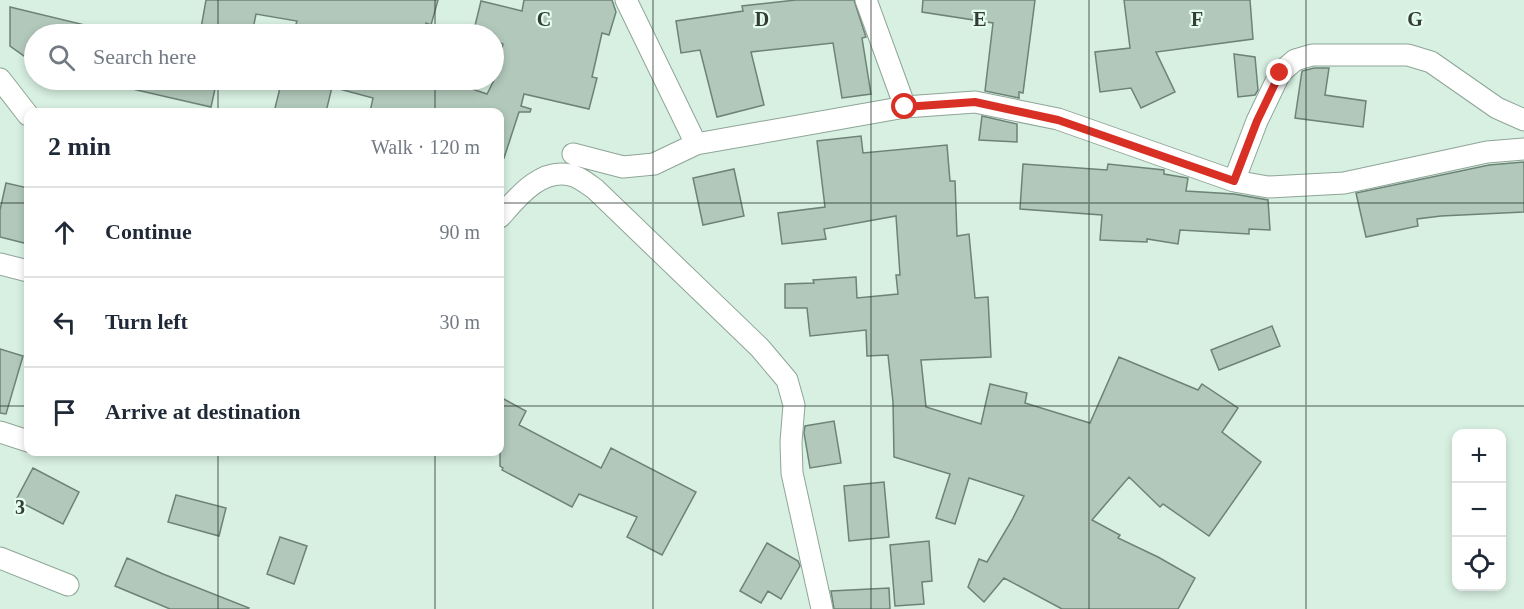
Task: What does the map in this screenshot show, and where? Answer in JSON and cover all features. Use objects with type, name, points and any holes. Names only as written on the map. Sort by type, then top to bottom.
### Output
[{"type":"street","points":[[626,0],[696,144]]},
{"type":"street","points":[[866,0],[905,107]]},
{"type":"street","points":[[1234,181],[1257,121],[1280,73],[1294,60],[1312,55],[1408,55],[1431,62],[1497,108],[1524,120]]},
{"type":"street","points":[[0,79],[24,110]]},
{"type":"street","points":[[573,154],[623,167],[654,164],[696,144],[905,107],[975,102],[1058,120],[1234,181],[1268,187],[1344,183],[1487,152],[1524,149]]},
{"type":"street","points":[[504,213],[526,189],[549,176],[570,175],[587,184],[595,189],[760,348],[787,380],[794,405],[791,442],[792,473],[822,609]]},
{"type":"street","points":[[0,264],[24,270]]},
{"type":"street","points":[[0,432],[24,440]]},
{"type":"street","points":[[0,558],[68,585]]},
{"type":"building","points":[[206,0],[438,0],[431,24],[296,24],[297,21],[256,14],[254,24],[202,24]]},
{"type":"building","points":[[524,0],[612,0],[616,12],[609,35],[602,33],[592,77],[597,78],[589,109],[524,94],[521,106],[531,109],[530,112],[519,112],[504,158],[504,108],[371,108],[373,98],[343,90],[475,90],[487,94],[489,90],[504,90],[504,24],[475,24],[481,1],[522,11]]},
{"type":"building","points":[[796,0],[854,0],[866,37],[862,38],[871,94],[842,98],[833,43],[751,52],[764,105],[717,117],[700,50],[681,53],[676,21],[743,11],[742,6]]},
{"type":"building","points":[[923,0],[1035,0],[1023,93],[1019,92],[1019,98],[985,91],[993,23],[922,12]]},
{"type":"building","points":[[1124,0],[1250,0],[1253,39],[1156,52],[1175,92],[1141,108],[1131,88],[1100,92],[1095,52],[1130,48]]},
{"type":"building","points":[[10,7],[81,24],[24,24],[24,56],[10,46]]},
{"type":"building","points":[[1234,54],[1255,57],[1258,90],[1255,95],[1238,97]]},
{"type":"building","points":[[1329,68],[1325,95],[1366,101],[1363,127],[1295,118],[1302,71]]},
{"type":"building","points":[[136,90],[215,90],[211,107]]},
{"type":"building","points":[[280,90],[331,90],[327,108],[275,108]]},
{"type":"building","points":[[982,116],[1017,124],[1017,142],[979,140]]},
{"type":"building","points":[[861,136],[863,153],[947,145],[950,181],[955,181],[957,236],[969,234],[975,298],[988,297],[991,357],[921,360],[926,407],[981,424],[990,384],[1027,393],[1025,403],[1090,423],[1119,357],[1198,390],[1202,384],[1238,408],[1222,432],[1261,462],[1209,536],[1163,504],[1160,507],[1129,477],[1092,520],[1120,535],[1118,538],[1195,578],[1178,609],[1062,609],[1004,578],[984,602],[968,587],[979,559],[987,562],[1024,496],[969,478],[955,524],[936,518],[950,474],[894,457],[893,402],[888,355],[867,356],[866,330],[810,336],[807,308],[785,308],[785,284],[814,283],[813,280],[856,277],[857,298],[898,294],[896,275],[900,275],[896,216],[824,229],[826,239],[782,244],[778,213],[825,207],[817,141]]},
{"type":"building","points":[[1524,162],[1524,212],[1417,219],[1418,226],[1366,237],[1356,193],[1489,165]]},
{"type":"building","points":[[1023,164],[1107,170],[1108,164],[1164,170],[1164,174],[1188,178],[1186,191],[1234,194],[1268,200],[1270,230],[1249,229],[1249,234],[1180,230],[1178,244],[1147,239],[1147,242],[1100,240],[1102,215],[1020,209]]},
{"type":"building","points":[[734,169],[744,216],[703,225],[693,178]]},
{"type":"building","points":[[6,183],[24,187],[24,243],[0,237],[0,210]]},
{"type":"building","points":[[1272,326],[1280,346],[1219,370],[1211,350]]},
{"type":"building","points":[[0,349],[23,356],[6,414],[0,413]]},
{"type":"building","points":[[504,399],[526,411],[519,425],[601,468],[611,448],[696,492],[662,555],[627,537],[637,517],[579,494],[572,507],[502,470],[500,456],[504,456]]},
{"type":"building","points":[[834,421],[841,463],[810,468],[804,433],[805,426]]},
{"type":"building","points":[[33,468],[79,492],[63,524],[16,500]]},
{"type":"building","points":[[884,482],[889,537],[849,541],[844,486]]},
{"type":"building","points":[[176,495],[226,508],[219,536],[168,522]]},
{"type":"building","points":[[280,537],[307,546],[294,584],[267,574]]},
{"type":"building","points":[[929,541],[932,581],[922,582],[924,604],[895,606],[890,545]]},
{"type":"building","points":[[767,543],[798,561],[800,566],[781,599],[768,591],[761,603],[740,591]]},
{"type":"building","points":[[127,558],[249,608],[170,609],[115,586]]},
{"type":"building","points":[[889,588],[890,609],[834,609],[831,591]]},
{"type":"route","points":[[905,107],[975,102],[1058,120],[1234,181],[1257,121],[1280,73]]}]
